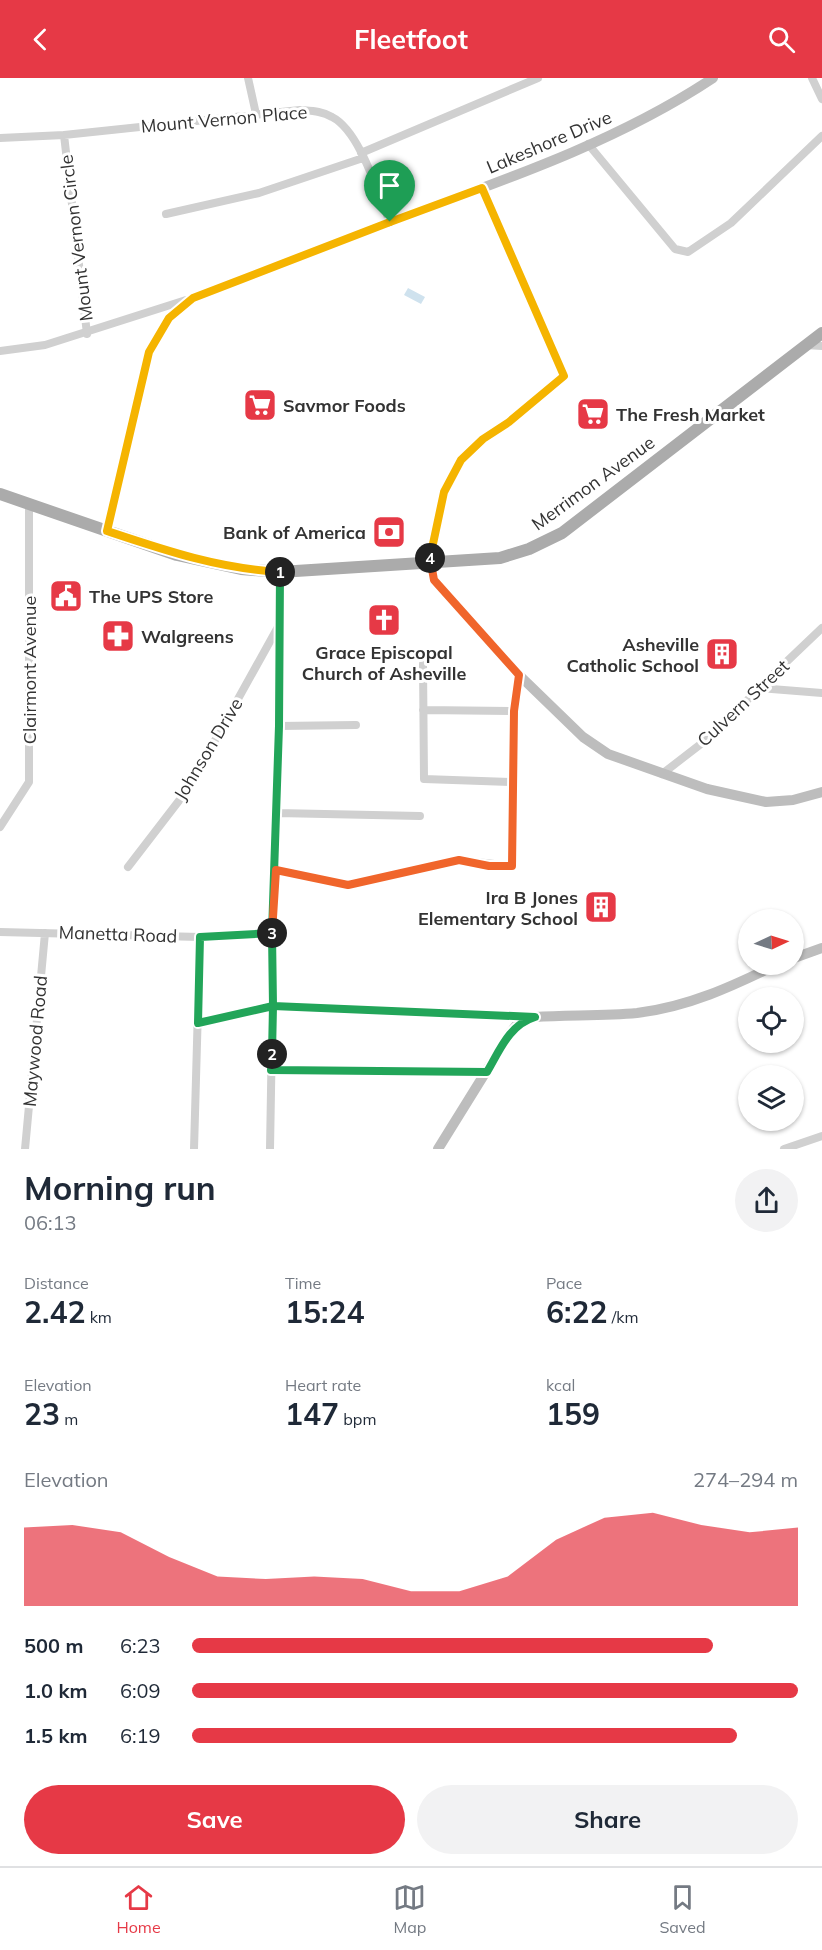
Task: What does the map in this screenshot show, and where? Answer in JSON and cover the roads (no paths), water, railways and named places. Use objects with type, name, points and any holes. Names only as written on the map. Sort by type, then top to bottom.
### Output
[{"type":"main road","name":"Merrimon Avenue","points":[[0,494],[201,562],[241,569],[280,572],[500,558],[546,543],[822,333]]},
{"type":"street","points":[[248,78],[256,114]]},
{"type":"street","points":[[166,214],[260,193],[362,155],[538,78]]},
{"type":"street","name":"Lakeshore Drive","points":[[107,531],[149,352],[169,318],[193,298],[482,188],[588,144],[652,115],[713,78]]},
{"type":"street","points":[[812,78],[822,99]]},
{"type":"street","name":"Mount Vernon Place","points":[[64,135],[300,110],[320,112],[334,117],[348,131],[362,155],[390,222]]},
{"type":"street","name":"Mount Vernon Circle","points":[[0,138],[64,135],[87,334]]},
{"type":"street","points":[[588,144],[675,249],[688,252],[731,222],[822,136]]},
{"type":"street","points":[[482,188],[564,376],[509,422],[483,439],[461,460],[444,492],[429,562],[434,580],[519,675],[583,737],[608,754],[707,789],[766,802],[793,800],[822,792]]},
{"type":"street","name":"Mount Vernon Circle","points":[[0,351],[45,345],[87,334],[193,298]]},
{"type":"street","points":[[806,345],[822,346]]},
{"type":"street","name":"Clairmont Avenue","points":[[0,827],[29,782],[29,504]]},
{"type":"street","points":[[270,1149],[280,572]]},
{"type":"street","name":"Johnson Drive","points":[[128,867],[188,789],[279,626]]},
{"type":"street","name":"Culvern Street","points":[[662,774],[719,730],[822,628]]},
{"type":"street","points":[[423,664],[424,778],[513,782]]},
{"type":"street","points":[[276,870],[348,885],[459,860],[489,866],[512,866],[514,711],[519,675]]},
{"type":"street","points":[[759,688],[822,693]]},
{"type":"street","points":[[423,710],[514,711]]},
{"type":"street","points":[[279,726],[356,725]]},
{"type":"street","points":[[277,813],[420,816]]},
{"type":"street","name":"Manetta Road","points":[[0,933],[200,937],[272,933]]},
{"type":"street","name":"Maywood Road","points":[[24,1149],[45,933]]},
{"type":"street","points":[[194,1149],[200,937]]},
{"type":"street","points":[[804,954],[822,948]]},
{"type":"street","points":[[198,1023],[273,1006],[535,1017],[638,1013],[683,1004],[722,991],[755,975]]},
{"type":"street","points":[[438,1149],[510,1033],[520,1021],[535,1017]]},
{"type":"street","points":[[271,1070],[487,1072]]},
{"type":"street","points":[[784,1149],[822,1136]]},
{"type":"water","points":[[408,288],[425,297],[421,304],[404,295]]},
{"type":"place","name":"Savmor Foods","points":[[260,405]]},
{"type":"place","name":"The Fresh Market","points":[[593,414]]},
{"type":"place","name":"Bank of America","points":[[389,532]]},
{"type":"place","name":"The UPS Store","points":[[66,596]]},
{"type":"place","name":"Grace Episcopal Church of Asheville","points":[[384,620]]},
{"type":"place","name":"Walgreens","points":[[118,636]]},
{"type":"place","name":"Asheville Catholic School","points":[[722,654]]},
{"type":"place","name":"Ira B Jones Elementary School","points":[[601,907]]}]
